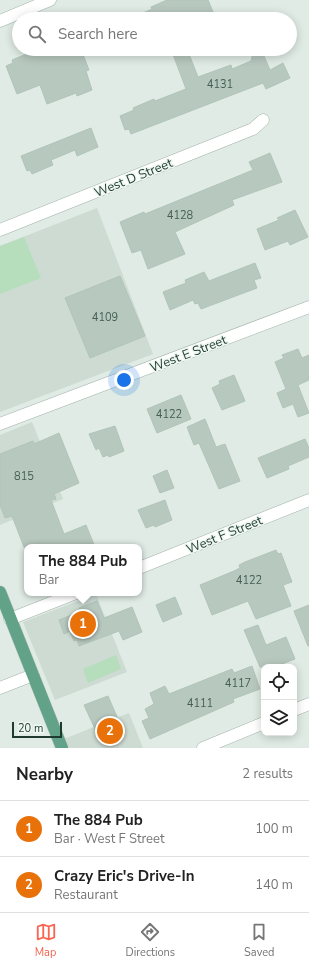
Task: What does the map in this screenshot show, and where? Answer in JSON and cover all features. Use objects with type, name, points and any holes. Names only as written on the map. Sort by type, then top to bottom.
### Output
[{"type":"main road","points":[[0,592],[62,748]]},
{"type":"street","points":[[20,12],[50,0]]},
{"type":"street","points":[[0,20],[12,15]]},
{"type":"street","name":"West D Street","points":[[0,230],[253,130],[263,120]]},
{"type":"street","name":"West E Street","points":[[0,424],[309,307]]},
{"type":"street","name":"West F Street","points":[[142,567],[309,500]]},
{"type":"street","points":[[10,619],[68,596]]},
{"type":"street","points":[[0,688],[32,675]]},
{"type":"street","points":[[297,709],[309,704]]},
{"type":"street","points":[[202,748],[261,724]]},
{"type":"shaded area","points":[[97,208],[153,354],[0,412],[0,246]]},
{"type":"shaded area","points":[[32,422],[63,499],[0,525],[0,435]]},
{"type":"shaded area","points":[[91,596],[97,596],[127,672],[55,700],[23,622]]},
{"type":"shaded area","points":[[129,713],[143,748],[67,748],[64,739]]},
{"type":"green space","points":[[24,237],[41,278],[0,294],[0,246]]},
{"type":"green space","points":[[116,655],[121,669],[88,683],[83,669]]},
{"type":"building","points":[[167,0],[208,0],[213,12],[145,12],[152,9],[151,7]]},
{"type":"building","points":[[22,56],[84,56],[89,70],[86,71],[92,90],[77,96],[76,93],[47,104],[40,85],[17,94],[6,66],[13,63],[12,60]]},
{"type":"building","points":[[174,56],[190,56],[198,77],[231,65],[232,69],[251,61],[252,56],[264,56],[270,70],[283,63],[290,78],[266,89],[263,83],[131,134],[129,129],[125,130],[120,116],[134,110],[133,108],[154,99],[155,101],[186,89]]},
{"type":"building","points":[[91,128],[98,147],[77,156],[75,150],[51,160],[53,165],[32,174],[30,170],[27,171],[21,156]]},
{"type":"building","points":[[270,153],[282,182],[232,200],[234,205],[175,232],[185,254],[148,269],[141,250],[132,253],[120,222],[144,212],[145,214],[253,170],[249,162]]},
{"type":"building","points":[[295,210],[308,237],[290,245],[288,241],[265,250],[257,229],[279,220],[277,218]]},
{"type":"building","points":[[255,263],[261,278],[254,280],[257,288],[201,309],[198,303],[195,304],[193,300],[170,310],[163,292],[186,283],[185,280],[204,272],[209,281]]},
{"type":"building","points":[[120,276],[145,336],[90,358],[65,298]]},
{"type":"building","points":[[298,349],[302,358],[309,355],[309,380],[298,385],[309,413],[298,417],[293,404],[283,408],[277,393],[286,389],[275,362],[284,358],[282,355]]},
{"type":"building","points":[[234,375],[245,401],[222,410],[212,388],[220,384],[219,381]]},
{"type":"building","points":[[181,395],[191,419],[157,433],[147,409]]},
{"type":"building","points":[[205,419],[216,447],[225,444],[240,481],[219,489],[199,443],[194,445],[187,427]]},
{"type":"building","points":[[115,426],[124,451],[109,457],[108,455],[103,457],[99,448],[96,450],[89,434]]},
{"type":"building","points":[[59,433],[79,483],[54,494],[56,499],[51,500],[64,534],[86,525],[94,544],[24,544],[24,547],[12,516],[5,518],[0,505],[0,454],[33,441],[34,444]]},
{"type":"building","points":[[305,439],[309,448],[309,457],[288,466],[289,469],[267,478],[258,458]]},
{"type":"building","points":[[167,470],[174,488],[160,493],[153,476]]},
{"type":"building","points":[[165,500],[172,520],[155,527],[154,525],[146,528],[138,510]]},
{"type":"building","points":[[276,550],[278,554],[281,553],[292,582],[283,585],[291,606],[256,619],[248,601],[212,615],[200,585],[240,568],[239,565],[245,562]]},
{"type":"building","points":[[175,597],[182,614],[163,622],[156,605]]},
{"type":"building","points":[[97,601],[104,618],[132,607],[142,632],[123,640],[119,631],[79,646],[77,640],[74,641],[70,631],[64,634],[59,620],[79,612],[79,608]]},
{"type":"building","points":[[309,605],[309,646],[308,646],[294,611]]},
{"type":"building","points":[[258,625],[266,645],[286,637],[295,659],[282,664],[261,664],[260,667],[244,630]]},
{"type":"building","points":[[252,666],[260,689],[233,699],[234,702],[150,739],[142,721],[149,718],[145,709],[154,704],[150,693],[165,686],[169,694],[232,669],[234,673]]},
{"type":"building","points":[[108,696],[124,733],[101,742],[84,705]]},
{"type":"place","name":"The 884 Pub","points":[[83,624]]},
{"type":"place","name":"Crazy Eric's Drive-In","points":[[110,731]]}]
